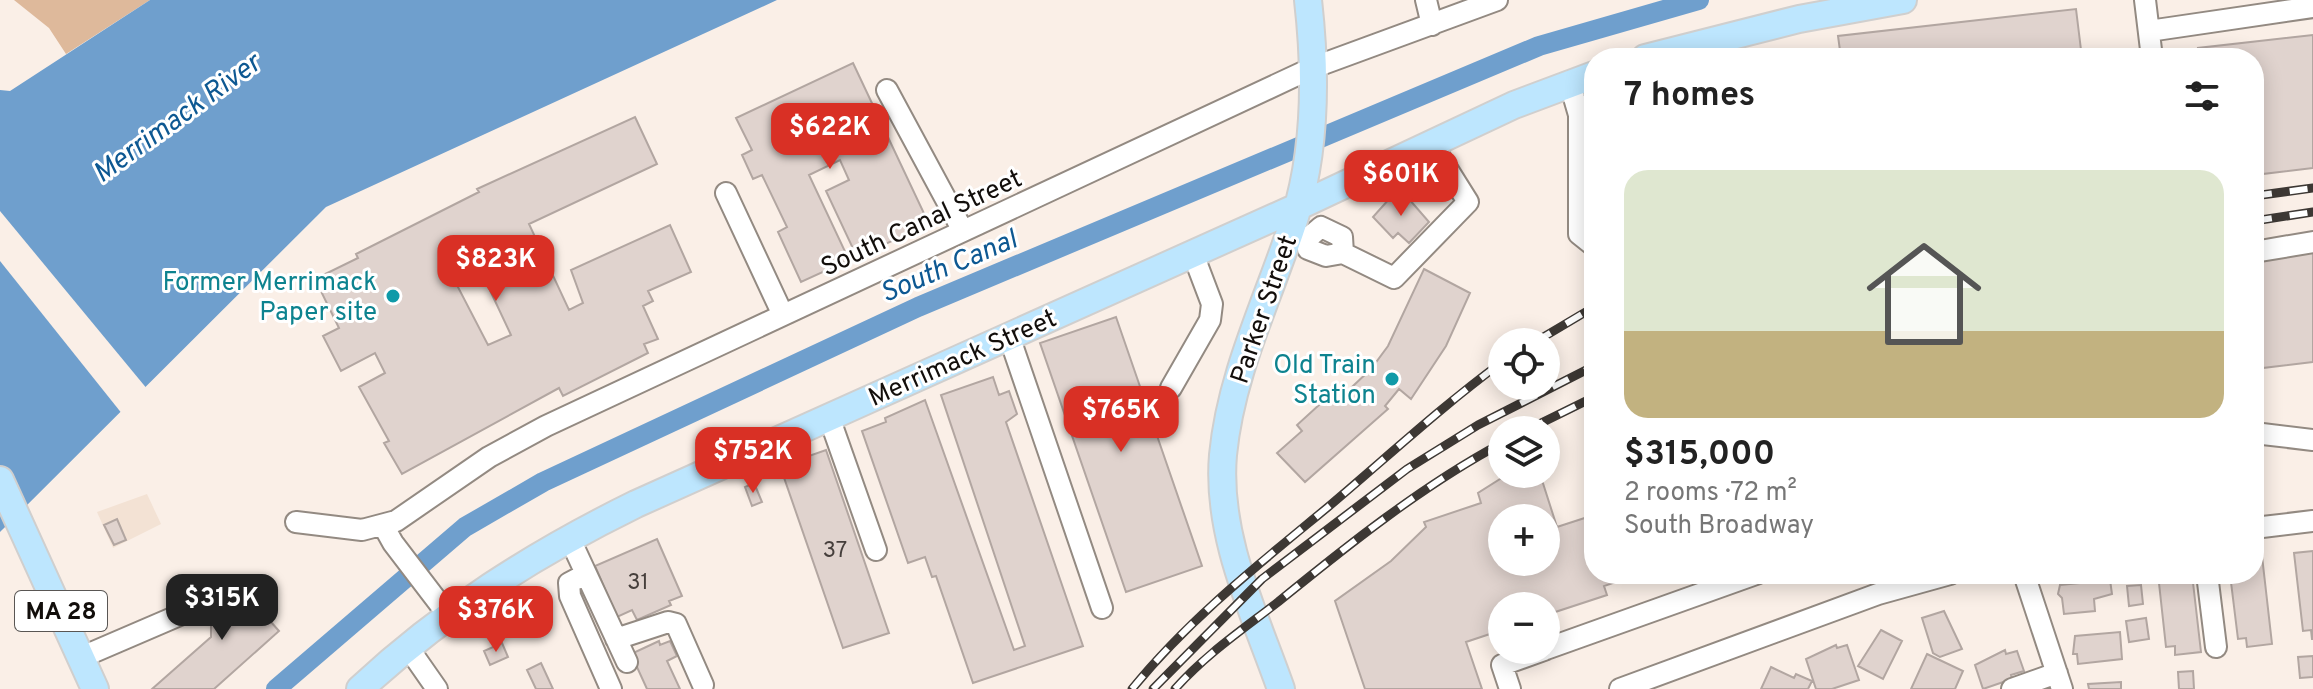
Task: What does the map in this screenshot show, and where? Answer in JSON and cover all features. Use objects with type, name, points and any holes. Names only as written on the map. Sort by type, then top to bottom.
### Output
[{"type":"main road","name":"Parker Street","points":[[1281,689],[1234,556],[1223,490],[1223,456],[1237,379],[1299,215],[1312,79],[1308,0]]},
{"type":"main road","points":[[1684,48],[1799,19],[1903,0]]},
{"type":"main road","name":"Merrimack Street","points":[[364,688],[407,646],[448,615],[530,558],[569,537],[1193,254],[1299,215],[1431,143],[1582,79]]},
{"type":"main road","name":"MA 28","points":[[0,480],[95,689]]},
{"type":"street","points":[[1426,0],[1432,25]]},
{"type":"street","name":"South Canal Street","points":[[296,522],[362,530],[396,521],[489,457],[546,426],[963,231],[1432,25],[1497,0]]},
{"type":"street","points":[[2145,0],[2151,48]]},
{"type":"street","points":[[2149,31],[2313,7]]},
{"type":"street","points":[[1582,79],[1584,104]]},
{"type":"street","points":[[887,90],[963,231]]},
{"type":"street","points":[[1299,215],[1342,237],[1343,253],[1394,278],[1468,202],[1431,143]]},
{"type":"street","points":[[1584,158],[1579,234],[1584,238]]},
{"type":"street","points":[[726,193],[783,315]]},
{"type":"street","points":[[2264,250],[2313,242]]},
{"type":"street","points":[[1171,388],[1210,320],[1212,304],[1193,254]]},
{"type":"street","points":[[1009,336],[1102,608]]},
{"type":"street","points":[[829,417],[876,550]]},
{"type":"street","points":[[2264,434],[2313,440]]},
{"type":"street","points":[[2264,527],[2313,521]]},
{"type":"street","points":[[383,525],[393,543],[448,615]]},
{"type":"street","points":[[569,537],[627,662]]},
{"type":"street","points":[[586,574],[569,583],[570,596],[611,689]]},
{"type":"street","points":[[1560,645],[1728,584]]},
{"type":"street","points":[[1620,689],[1878,594],[1914,584]]},
{"type":"street","points":[[2012,689],[2059,681],[2027,584]]},
{"type":"street","points":[[2208,584],[2216,647]]},
{"type":"street","points":[[82,657],[189,611]]},
{"type":"street","points":[[616,639],[668,622],[676,624],[703,685]]},
{"type":"street","points":[[407,646],[437,689]]},
{"type":"street","points":[[1505,664],[1502,665],[1510,689]]},
{"type":"shaded area","points":[[14,0],[150,0],[66,54],[49,28]]},
{"type":"shaded area","points":[[147,494],[161,524],[113,548],[97,512]]},
{"type":"water","name":"Merrimack River","points":[[150,0],[777,0],[326,207],[0,532],[0,90],[10,91]]},
{"type":"pier","points":[[0,211],[148,390],[123,415],[0,261]]},
{"type":"building","points":[[2076,9],[2081,48],[1840,48],[1838,36]]},
{"type":"building","points":[[2313,35],[2313,168],[2264,174],[2264,48],[2198,48]]},
{"type":"building","points":[[853,63],[929,224],[857,257],[826,191],[849,180],[840,160],[809,175],[849,260],[801,282],[778,232],[787,227],[762,175],[753,179],[742,155],[752,150],[736,118]],"holes":[[[817,117],[821,125],[801,133],[797,124]]]},
{"type":"building","name":"Former Merrimack Paper site","points":[[635,117],[657,164],[529,224],[569,310],[583,303],[571,270],[670,225],[691,272],[648,291],[653,301],[643,306],[658,339],[644,344],[648,353],[563,396],[559,388],[402,474],[384,443],[389,441],[359,387],[385,373],[375,353],[341,371],[323,336],[339,328],[315,279],[358,258],[356,254],[479,192],[477,189]],"holes":[[[472,252],[511,335],[488,345],[447,266]]]},
{"type":"building","points":[[1402,191],[1429,222],[1409,243],[1398,233],[1393,238],[1373,217],[1390,198],[1392,200]]},
{"type":"building","points":[[2313,252],[2313,362],[2264,368],[2264,258]]},
{"type":"building","name":"Old Train Station","points":[[1424,269],[1470,293],[1446,346],[1411,399],[1399,389],[1385,406],[1388,409],[1305,482],[1277,453],[1302,431],[1297,425],[1330,395],[1336,402],[1371,369],[1388,346]]},
{"type":"building","points":[[1116,317],[1202,566],[1126,592],[1040,343]]},
{"type":"building","points":[[993,377],[999,395],[1009,391],[1017,414],[1006,422],[1083,646],[973,683],[936,576],[932,577],[925,557],[908,563],[862,431],[886,422],[885,418],[925,400],[1014,650],[1025,646],[941,395]]},
{"type":"building","points":[[826,450],[889,633],[843,648],[780,466]]},
{"type":"building","points":[[754,483],[762,502],[752,506],[745,487]]},
{"type":"building","points":[[1488,487],[1544,488],[1550,504],[1488,504],[1488,576],[1560,576],[1560,526],[1584,518],[1584,584],[1610,584],[1604,586],[1607,595],[1560,610],[1560,592],[1488,592],[1488,635],[1466,642],[1482,689],[1365,689],[1335,601],[1391,561],[1426,527],[1424,522],[1481,503],[1478,493]]},
{"type":"building","points":[[117,519],[126,540],[114,545],[104,525]]},
{"type":"building","points":[[657,539],[682,596],[669,601],[671,605],[637,620],[632,610],[617,617],[595,566]]},
{"type":"building","points":[[2313,551],[2312,639],[2311,630],[2303,631],[2294,553]]},
{"type":"building","points":[[2264,574],[2272,644],[2247,647],[2246,638],[2238,639],[2231,584],[2264,584]]},
{"type":"building","points":[[224,580],[248,608],[254,603],[279,631],[214,689],[152,689],[211,637],[211,621],[196,604]]},
{"type":"building","points":[[2111,584],[2112,594],[2094,599],[2095,611],[2064,614],[2062,598],[2058,594],[2060,585]]},
{"type":"building","points":[[2159,584],[2193,584],[2201,652],[2175,655],[2175,646],[2166,647]]},
{"type":"building","points":[[2141,585],[2143,604],[2129,606],[2127,586]]},
{"type":"building","points":[[1944,611],[1962,649],[1940,657],[1933,653],[1922,618]]},
{"type":"building","points":[[2146,618],[2149,639],[2129,642],[2126,621]]},
{"type":"building","points":[[1881,630],[1902,641],[1883,679],[1858,666]]},
{"type":"building","points":[[2120,632],[2122,659],[2078,664],[2077,654],[2073,654],[2075,636]]},
{"type":"building","points":[[659,641],[660,645],[670,641],[677,656],[667,661],[680,689],[647,689],[631,654]]},
{"type":"building","points":[[502,643],[508,657],[490,665],[484,651]]},
{"type":"building","points":[[1836,645],[1837,648],[1847,645],[1859,680],[1832,689],[1816,689],[1806,659]]},
{"type":"building","points":[[2005,650],[2006,654],[2017,651],[2024,671],[2011,675],[2012,679],[1983,689],[1975,665]]},
{"type":"building","points":[[1927,654],[1963,671],[1955,689],[1911,689]]},
{"type":"building","points":[[2313,656],[2313,677],[2300,678],[2298,657]]},
{"type":"building","points":[[541,663],[553,689],[536,689],[527,670]]},
{"type":"building","points":[[1771,667],[1794,678],[1796,674],[1812,681],[1808,689],[1761,689]]},
{"type":"building","points":[[2193,671],[2194,689],[2179,689],[2178,672]]},
{"type":"building","points":[[2121,682],[2121,689],[2089,689],[2088,684]]},
{"type":"waterway","name":"South Canal","points":[[276,689],[465,527],[543,482],[918,307],[1539,46],[1699,0]]},
{"type":"railway","points":[[2264,195],[2313,188]]},
{"type":"railway","points":[[2264,219],[2313,212]]},
{"type":"railway","points":[[1559,328],[1584,313]]},
{"type":"railway","points":[[1153,689],[1262,579],[1407,469],[1478,425],[1584,371]]},
{"type":"railway","points":[[1132,689],[1177,639],[1226,593],[1488,372]]},
{"type":"railway","points":[[1555,416],[1584,402]]},
{"type":"railway","points":[[1175,689],[1211,654],[1359,538],[1414,497],[1488,451]]},
{"type":"place","name":"Former Merrimack Paper site","points":[[393,296]]},
{"type":"place","name":"Old Train Station","points":[[1392,379]]}]
